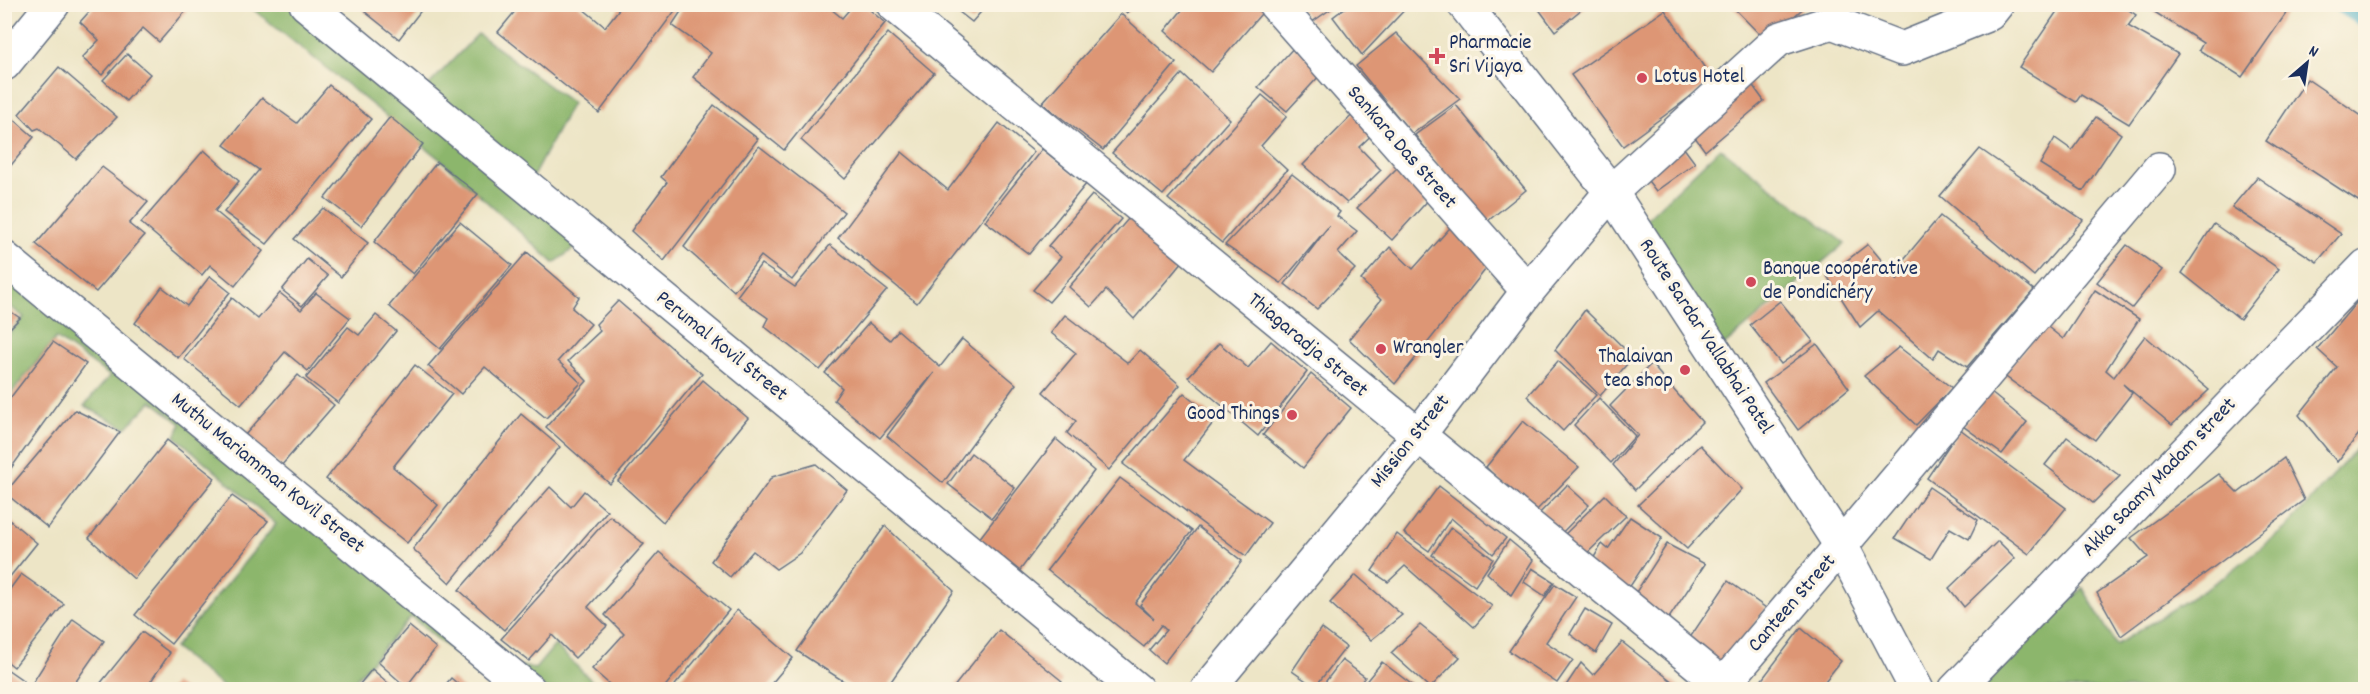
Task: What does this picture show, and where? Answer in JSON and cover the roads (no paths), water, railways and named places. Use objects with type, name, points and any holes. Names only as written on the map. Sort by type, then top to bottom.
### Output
[{"type":"street","points":[[4,64],[53,4]]},
{"type":"street","name":"Perumal Kovil Street","points":[[306,4],[1137,690]]},
{"type":"street","name":"Thiagaradja Street","points":[[893,4],[1721,688]]},
{"type":"street","name":"Sankara Das Street","points":[[1275,4],[1528,291]]},
{"type":"street","name":"Route Sardar Vallabhai Patel","points":[[1464,4],[1611,192],[1842,547],[1917,690]]},
{"type":"street","name":"Mission Street","points":[[1207,690],[1417,437],[1528,291],[1611,192],[1779,39],[1832,22],[1902,49],[1989,14],[1997,4]]},
{"type":"street","name":"Canteen Street","points":[[1721,688],[2159,169]]},
{"type":"street","name":"Muthu Mariamman Kovil Street","points":[[4,258],[529,690]]},
{"type":"street","name":"Akka Saamy Madam street","points":[[1956,690],[2366,266]]},
{"type":"waterway","points":[[2335,4],[2366,23]]},
{"type":"place","name":"Pharmacie Sri Vijaya","points":[[1437,56]]},
{"type":"place","name":"Lotus Hotel","points":[[1642,78]]},
{"type":"place","name":"Banque coopérative de Pondichéry","points":[[1751,282]]},
{"type":"place","name":"Wrangler","points":[[1381,349]]},
{"type":"place","name":"Thalaivan tea shop","points":[[1685,370]]},
{"type":"place","name":"Good Things","points":[[1292,415]]}]
